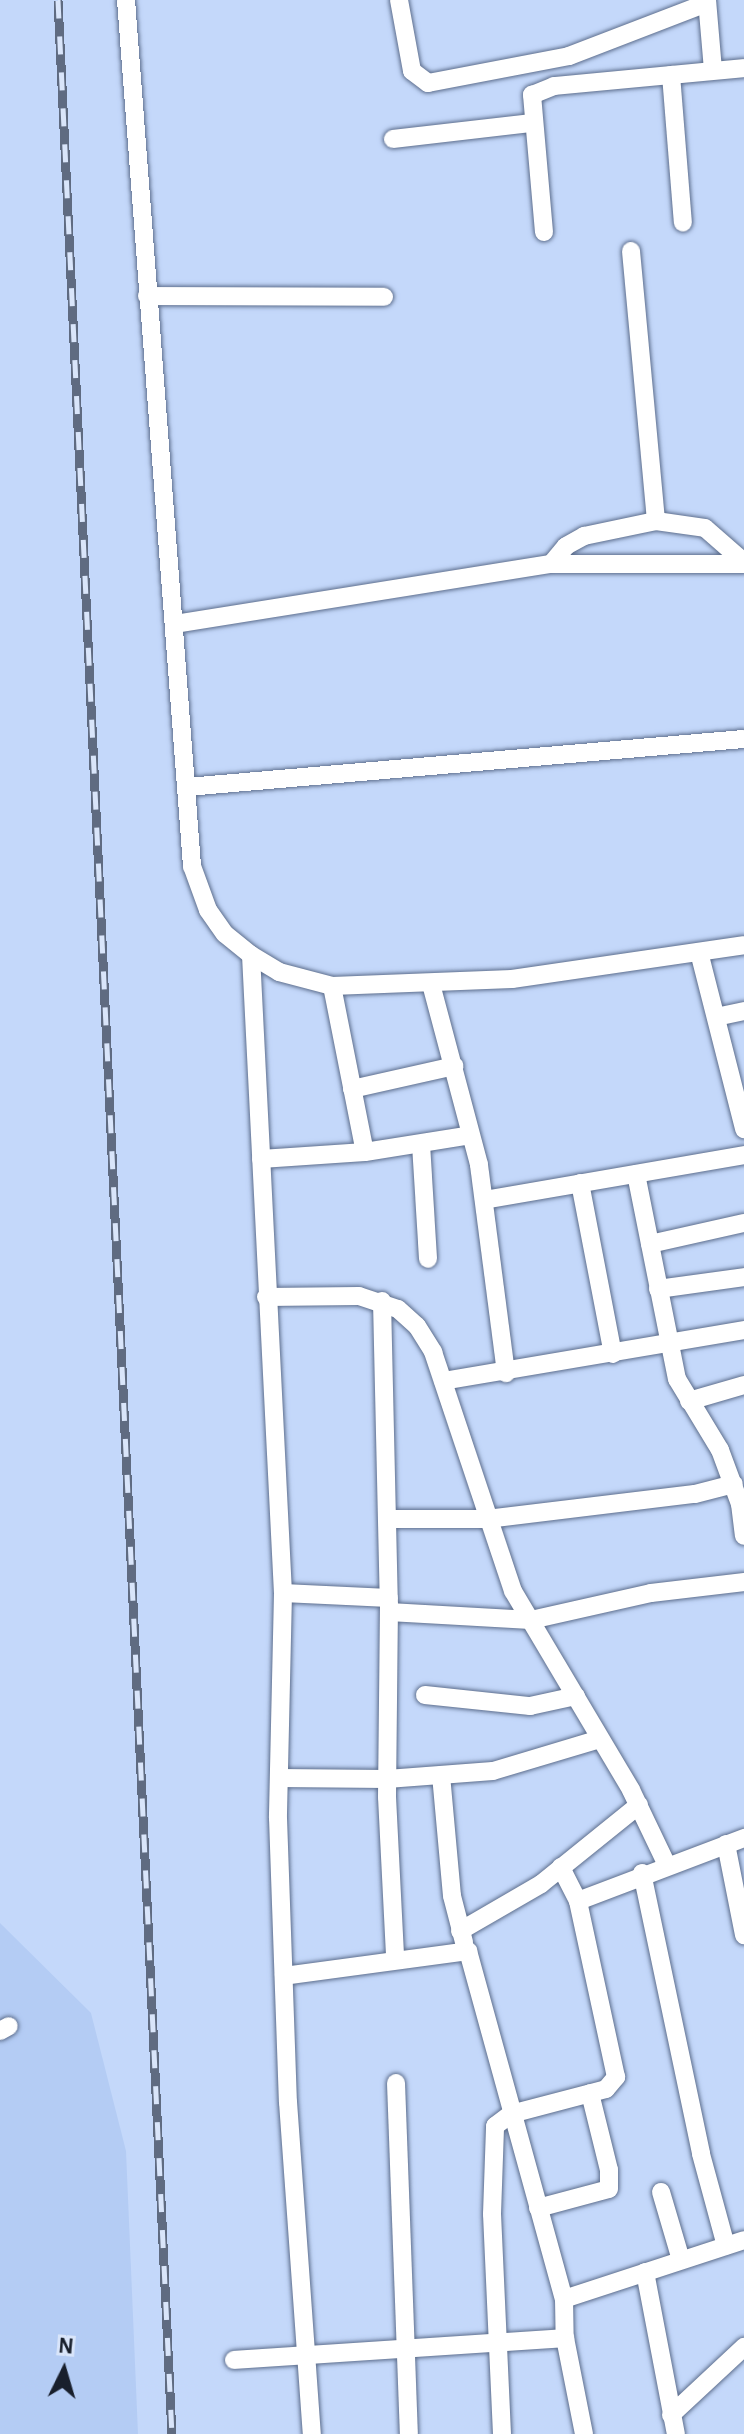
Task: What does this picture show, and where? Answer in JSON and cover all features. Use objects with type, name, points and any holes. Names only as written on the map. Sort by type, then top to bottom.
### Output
[{"type":"street","points":[[126,0],[187,787],[198,889],[225,934],[279,972],[332,986],[512,979],[744,945]]},
{"type":"street","points":[[399,0],[412,71],[428,83],[569,56],[707,2],[713,70]]},
{"type":"street","points":[[544,232],[532,123],[532,95],[540,89],[744,68]]},
{"type":"street","points":[[671,75],[683,223]]},
{"type":"street","points":[[393,139],[532,123]]},
{"type":"street","points":[[631,251],[656,521]]},
{"type":"street","points":[[147,296],[384,297]]},
{"type":"street","points":[[551,564],[566,546],[584,536],[656,521],[705,528],[744,563]]},
{"type":"street","points":[[175,624],[551,564],[744,563]]},
{"type":"street","points":[[187,787],[744,739]]},
{"type":"street","points":[[699,952],[744,1129]]},
{"type":"street","points":[[251,955],[283,1593],[279,1778],[284,1976],[312,2434]]},
{"type":"street","points":[[431,984],[471,1135],[484,1200],[506,1373]]},
{"type":"street","points":[[332,986],[365,1152]]},
{"type":"street","points":[[716,1017],[744,1011]]},
{"type":"street","points":[[352,1089],[454,1066]]},
{"type":"street","points":[[261,1159],[365,1152],[471,1135]]},
{"type":"street","points":[[421,1144],[428,1259]]},
{"type":"street","points":[[484,1200],[744,1155]]},
{"type":"street","points":[[636,1174],[668,1344],[689,1401],[720,1450],[734,1484],[744,1536]]},
{"type":"street","points":[[580,1183],[613,1354]]},
{"type":"street","points":[[650,1244],[744,1223]]},
{"type":"street","points":[[658,1289],[744,1277]]},
{"type":"street","points":[[266,1297],[382,1301],[417,1326],[443,1381],[513,1591],[639,1805],[666,1863]]},
{"type":"street","points":[[382,1301],[389,1605],[387,1779],[395,1957]]},
{"type":"street","points":[[443,1381],[506,1373],[744,1330]]},
{"type":"street","points":[[689,1401],[744,1385]]},
{"type":"street","points":[[388,1519],[487,1519],[695,1494],[734,1484]]},
{"type":"street","points":[[283,1593],[531,1620],[651,1593],[744,1582]]},
{"type":"street","points":[[425,1695],[530,1706],[576,1696]]},
{"type":"street","points":[[279,1778],[387,1779],[441,1775],[538,1761],[600,1739]]},
{"type":"street","points":[[441,1775],[445,1844],[460,1931],[564,2299],[565,2338],[584,2434]]},
{"type":"street","points":[[460,1931],[561,1867],[639,1805]]},
{"type":"street","points":[[578,1901],[666,1863],[744,1838]]},
{"type":"street","points":[[726,1844],[744,1935]]},
{"type":"street","points":[[502,2434],[493,2137],[501,2118],[613,2084],[616,2067],[578,1901],[561,1867]]},
{"type":"street","points":[[564,2299],[735,2243],[701,2154],[642,1873]]},
{"type":"street","points":[[284,1976],[395,1957],[468,1951]]},
{"type":"street","points":[[396,2083],[409,2434]]},
{"type":"street","points":[[538,2208],[609,2189],[609,2170],[590,2093]]},
{"type":"street","points":[[661,2192],[681,2260]]},
{"type":"street","points":[[645,2272],[676,2434]]},
{"type":"street","points":[[234,2360],[498,2346],[565,2338]]},
{"type":"street","points":[[671,2415],[744,2347]]},
{"type":"shaded area","points":[[0,1923],[91,2013],[126,2151],[138,2434],[0,2434]]},
{"type":"railway","points":[[58,0],[172,2434]]}]
